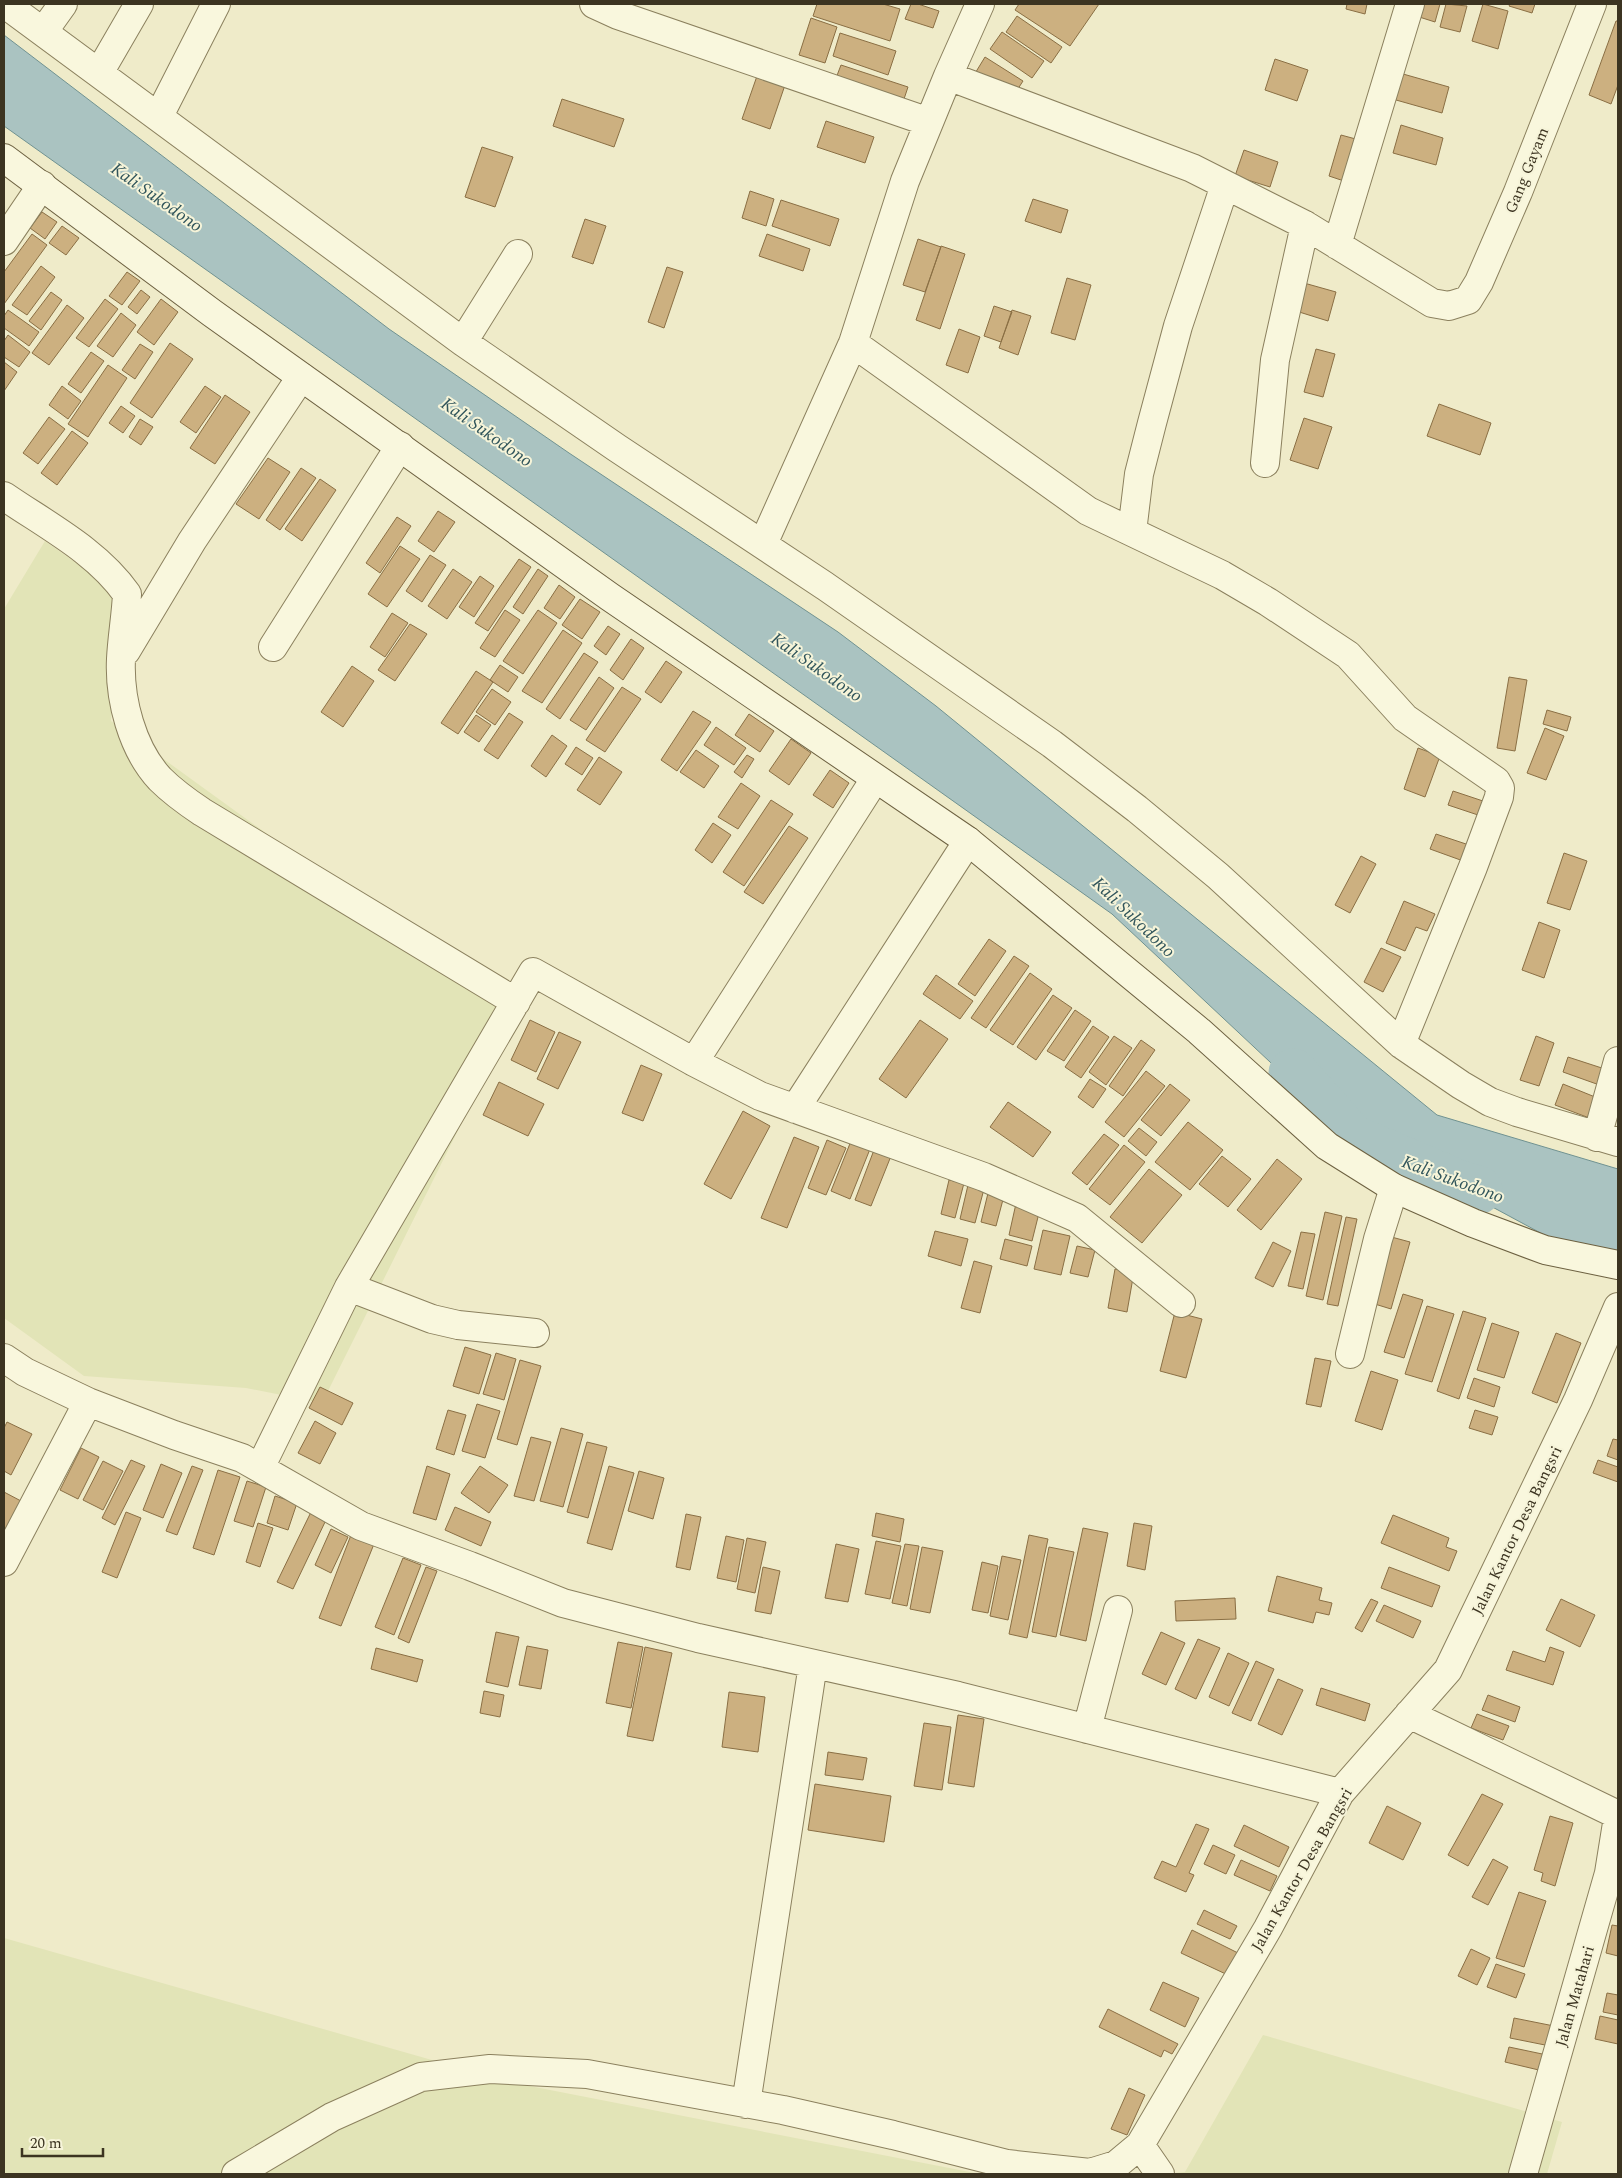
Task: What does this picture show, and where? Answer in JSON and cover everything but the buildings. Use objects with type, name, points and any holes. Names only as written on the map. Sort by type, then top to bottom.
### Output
[{"type":"street","points":[[5,4],[463,342],[617,448],[763,544],[1052,744],[1138,809],[1218,876],[1401,1044],[1461,1085],[1490,1102],[1607,1139],[1618,1061]]},
{"type":"street","points":[[43,32],[63,4]]},
{"type":"street","points":[[99,73],[138,4]]},
{"type":"street","points":[[159,116],[216,4]]},
{"type":"street","points":[[594,4],[929,122]]},
{"type":"street","points":[[763,544],[853,343],[905,180],[980,4]]},
{"type":"street","points":[[948,76],[1192,168],[1305,224],[1337,245],[1410,4]]},
{"type":"street","name":"Gang Gayam","points":[[1337,245],[1432,303],[1449,306],[1468,300],[1479,282],[1518,192],[1592,4]]},
{"type":"street","points":[[4,158],[301,377],[610,597],[968,841],[1199,1031],[1327,1146],[1394,1188],[1473,1224],[1545,1250],[1618,1265]]},
{"type":"street","points":[[4,241],[42,185]]},
{"type":"street","points":[[1132,532],[1139,474],[1154,414],[1178,326],[1225,185]]},
{"type":"street","points":[[1265,464],[1275,360],[1305,224]]},
{"type":"street","points":[[463,342],[518,254]]},
{"type":"street","points":[[853,343],[1088,510],[1230,580],[1268,602],[1348,655],[1405,718],[1496,781],[1500,788],[1499,797],[1473,867],[1401,1044]]},
{"type":"street","points":[[121,659],[192,541],[301,377]]},
{"type":"street","points":[[273,647],[400,446]]},
{"type":"street","points":[[4,496],[97,560],[117,579],[127,594],[121,659],[122,689],[128,716],[138,744],[146,760],[160,778],[179,796],[369,915],[516,1002]]},
{"type":"street","points":[[694,1062],[875,779]]},
{"type":"street","points":[[795,1109],[968,841]]},
{"type":"street","points":[[260,1468],[349,1287],[533,972],[694,1062],[760,1096],[984,1177],[1077,1218],[1181,1303]]},
{"type":"street","points":[[1350,1354],[1378,1239],[1394,1188]]},
{"type":"street","points":[[349,1287],[432,1319],[458,1325],[535,1333]]},
{"type":"street","name":"Jalan Kantor Desa Bangsri","points":[[236,2174],[332,2117],[422,2077],[490,2069],[587,2074],[746,2104],[884,2133],[1007,2164],[1090,2173],[1116,2165],[1140,2145],[1268,1928],[1340,1793],[1448,1670],[1578,1400],[1618,1307]]},
{"type":"street","points":[[4,1358],[25,1372],[88,1402],[174,1435],[242,1458],[361,1526],[563,1603],[698,1638],[958,1696],[1340,1793]]},
{"type":"street","points":[[4,1562],[88,1402]]},
{"type":"street","points":[[1087,1729],[1118,1610]]},
{"type":"street","points":[[746,2104],[813,1664]]},
{"type":"street","points":[[1409,1714],[1618,1816]]},
{"type":"street","name":"Jalan Matahari","points":[[1523,2174],[1609,1873],[1618,1816]]},
{"type":"street","points":[[1140,2145],[1160,2174]]},
{"type":"green space","points":[[45,541],[119,593],[111,721],[516,1014],[322,1403],[246,1388],[84,1376],[4,1318],[4,609]]},
{"type":"green space","points":[[4,1938],[509,2082],[980,2174],[4,2174]]},
{"type":"green space","points":[[1263,2035],[1562,2122],[1547,2174],[1163,2174],[1185,2172]]},
{"type":"water","points":[[4,35],[389,329],[569,453],[838,632],[936,706],[1437,1115],[1618,1169],[1618,1253],[1548,1237],[1333,1121],[1112,914],[4,126]]},
{"type":"waterway","name":"Kali Sukodono","points":[[1293,1073],[1352,1139],[1460,1185],[1478,1190]]}]
